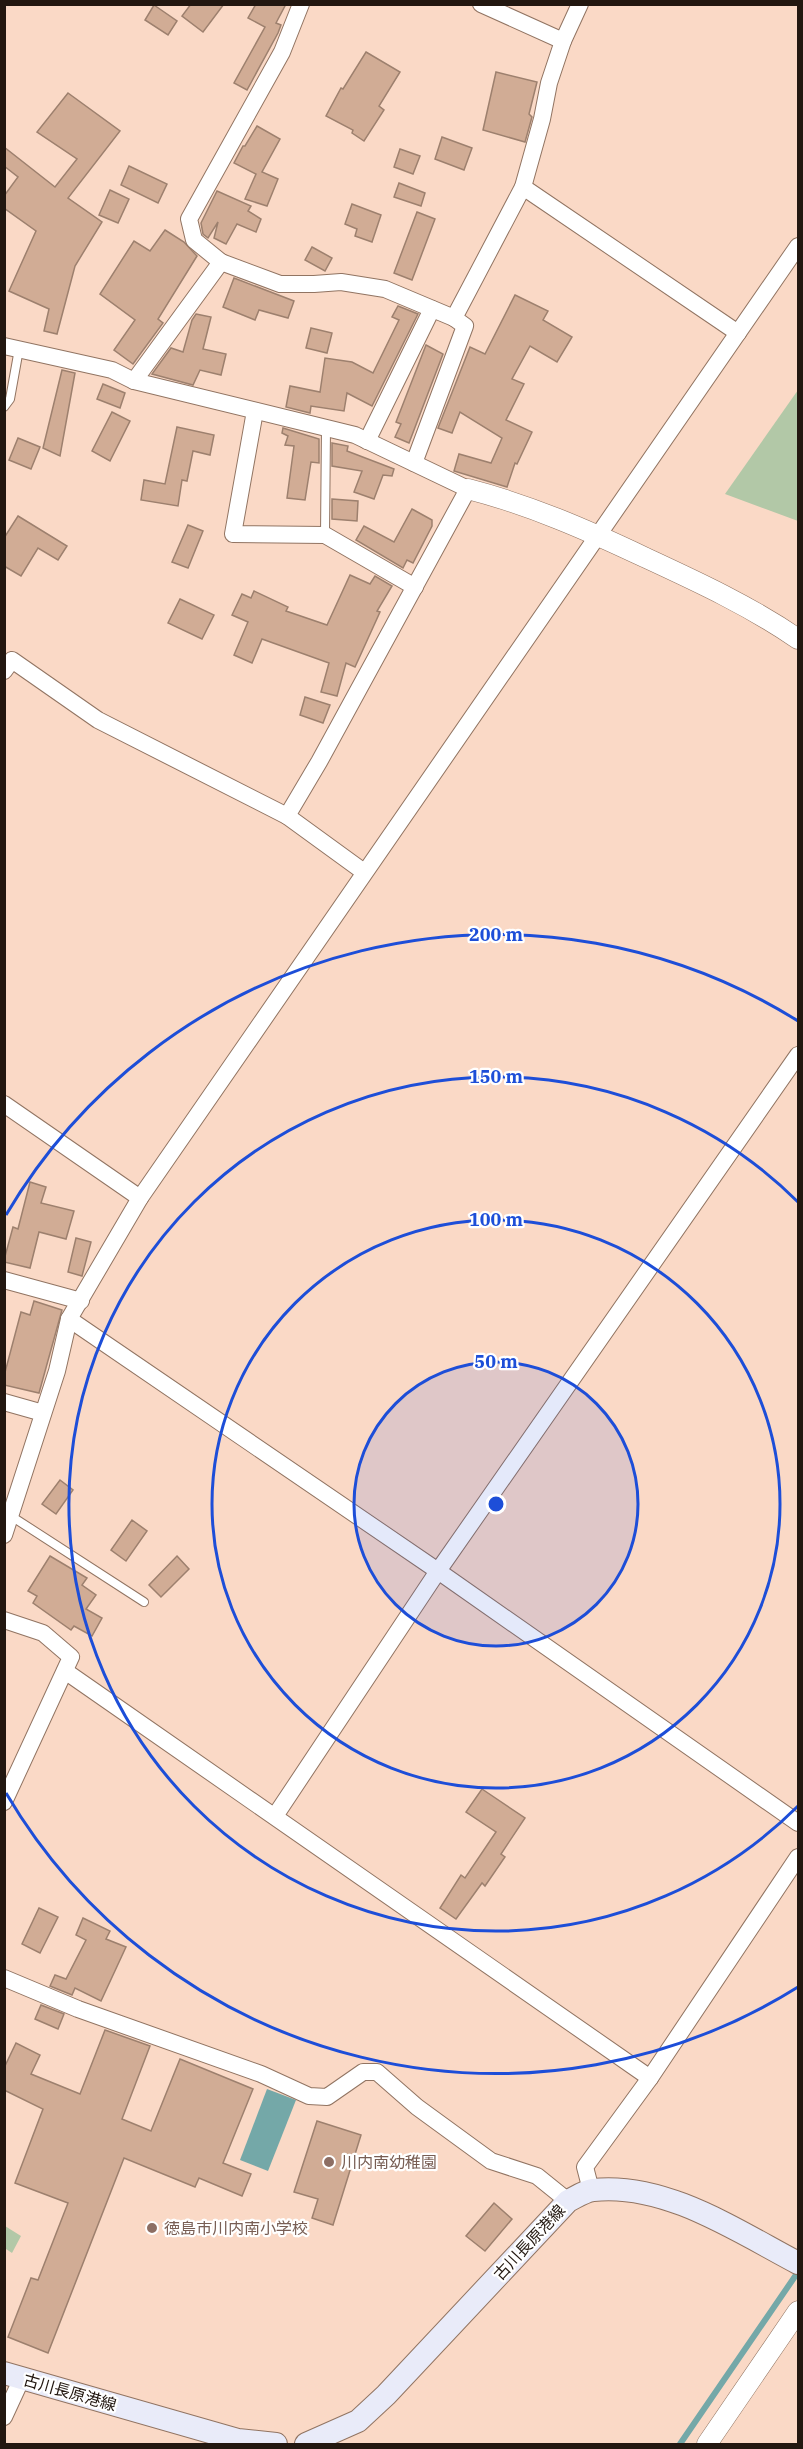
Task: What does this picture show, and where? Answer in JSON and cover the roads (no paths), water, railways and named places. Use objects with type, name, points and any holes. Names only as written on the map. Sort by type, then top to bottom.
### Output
[{"type":"main road","name":"古川長原港線","points":[[306,2445],[358,2421],[386,2395],[568,2201],[591,2190],[623,2190],[676,2200],[796,2261]]},
{"type":"main road","name":"古川長原港線","points":[[13,2375],[238,2440],[276,2445]]},
{"type":"street","points":[[301,4],[282,52],[189,219],[194,240],[220,262],[280,284],[341,282],[385,289],[454,318],[465,326],[414,463]]},
{"type":"street","points":[[482,4],[563,41]]},
{"type":"street","points":[[454,318],[523,187],[542,119],[549,83],[563,41],[580,4]]},
{"type":"street","points":[[523,187],[738,333]]},
{"type":"street","points":[[4,1535],[8,1515],[43,1413],[69,1319],[140,1198],[363,872],[600,536],[798,246]]},
{"type":"street","points":[[134,381],[220,262]]},
{"type":"street","points":[[368,441],[432,309]]},
{"type":"street","points":[[12,348],[112,370],[134,381],[355,435],[468,489],[545,512],[600,536],[727,595],[798,639]]},
{"type":"street","points":[[255,411],[232,534],[325,535],[415,587]]},
{"type":"street","points":[[287,816],[319,762],[468,489]]},
{"type":"street","points":[[4,671],[12,660],[98,720],[287,816],[363,872]]},
{"type":"street","points":[[275,1816],[438,1571],[798,1055]]},
{"type":"street","points":[[4,1104],[140,1198]]},
{"type":"street","points":[[4,1280],[81,1301]]},
{"type":"street","points":[[69,1319],[438,1571],[798,1823]]},
{"type":"street","points":[[4,1402],[43,1413]]},
{"type":"street","points":[[4,1620],[43,1633],[71,1657],[4,1802]]},
{"type":"street","points":[[65,1671],[650,2078]]},
{"type":"street","points":[[591,2190],[585,2167],[650,2078],[798,1857]]},
{"type":"street","points":[[4,1978],[78,2009],[261,2074],[309,2096],[327,2097],[363,2072],[377,2072],[417,2108],[491,2161],[537,2176],[568,2201]]},
{"type":"street","points":[[707,2445],[798,2311]]},
{"type":"street","points":[[4,2417],[13,2375]]},
{"type":"lane","points":[[4,407],[10,399],[12,348]]},
{"type":"lane","points":[[325,535],[326,428]]},
{"type":"lane","points":[[8,1515],[144,1602]]},
{"type":"water","points":[[267,2089],[296,2100],[268,2171],[240,2160]]},
{"type":"waterway","points":[[680,2444],[798,2272]]},
{"type":"place","name":"川内南幼稚園","points":[[329,2162]]},
{"type":"place","name":"徳島市川内南小学校","points":[[152,2228]]}]
